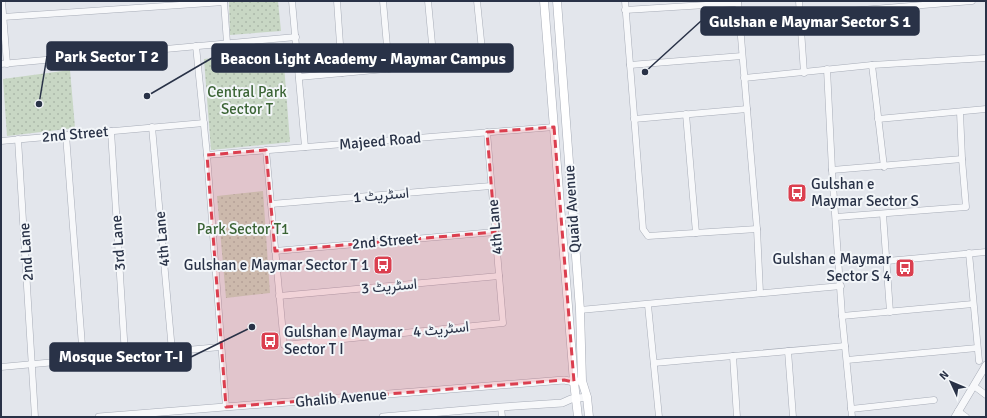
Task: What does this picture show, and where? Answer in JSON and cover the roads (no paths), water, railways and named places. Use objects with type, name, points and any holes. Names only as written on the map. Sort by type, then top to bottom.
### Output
[{"type":"main road","points":[[544,1],[554,127],[578,381],[578,417]]},
{"type":"main road","name":"Quaid Avenue","points":[[557,1],[580,310],[578,381],[587,397],[589,417]]},
{"type":"street","points":[[2,1],[4,17],[4,64],[296,37]]},
{"type":"street","points":[[4,17],[224,1],[227,43]]},
{"type":"street","points":[[292,1],[305,147]]},
{"type":"street","points":[[336,1],[342,73]]},
{"type":"street","points":[[383,1],[389,69]]},
{"type":"street","points":[[428,1],[434,65]]},
{"type":"street","points":[[299,77],[483,60],[477,1]]},
{"type":"street","points":[[625,1],[643,229],[648,236],[757,229]]},
{"type":"street","points":[[799,1],[804,73]]},
{"type":"street","points":[[886,1],[887,8]]},
{"type":"street","points":[[800,15],[944,2],[972,1]]},
{"type":"street","points":[[625,10],[676,4],[738,2],[757,229],[760,293]]},
{"type":"street","points":[[196,46],[207,155],[220,347],[226,407]]},
{"type":"street","points":[[630,65],[742,56]]},
{"type":"street","points":[[744,78],[872,65],[986,58]]},
{"type":"street","points":[[872,65],[884,167]]},
{"type":"street","points":[[828,69],[832,170],[842,316],[852,417]]},
{"type":"street","points":[[634,119],[747,109]]},
{"type":"street","points":[[878,119],[986,109]]},
{"type":"street","points":[[836,217],[966,207],[960,112]]},
{"type":"street","points":[[686,114],[696,233]]},
{"type":"street","name":"2nd Street","points":[[18,139],[204,123]]},
{"type":"street","name":"4th Lane","points":[[152,127],[172,352]]},
{"type":"street","name":"Majeed Road","points":[[207,155],[554,127]]},
{"type":"street","name":"3rd Lane","points":[[111,131],[125,355]]},
{"type":"street","name":"4th Lane","points":[[487,132],[503,323]]},
{"type":"street","points":[[66,135],[83,359]]},
{"type":"street","points":[[1,141],[18,139]]},
{"type":"street","name":"2nd Lane","points":[[18,139],[33,364],[35,417]]},
{"type":"street","points":[[266,150],[279,296]]},
{"type":"street","points":[[832,170],[884,167],[962,159]]},
{"type":"street","name":"اسٹریٹ 1","points":[[271,204],[491,186]]},
{"type":"street","points":[[884,214],[890,312]]},
{"type":"street","name":"2nd Street","points":[[275,251],[495,232]]},
{"type":"street","points":[[887,261],[986,252]]},
{"type":"street","points":[[968,253],[979,361]]},
{"type":"street","name":"اسٹریٹ 3","points":[[279,296],[499,276]]},
{"type":"street","points":[[580,310],[841,286]]},
{"type":"street","name":"اسٹریٹ 4","points":[[279,296],[284,345],[503,323]]},
{"type":"street","points":[[648,304],[659,417]]},
{"type":"street","points":[[842,316],[973,304]]},
{"type":"street","points":[[654,362],[845,346]]},
{"type":"street","points":[[1,367],[220,347]]},
{"type":"street","points":[[847,360],[977,348]]},
{"type":"street","points":[[788,351],[793,417]]},
{"type":"street","points":[[733,356],[737,417]]},
{"type":"street","points":[[966,417],[957,414],[986,365]]},
{"type":"street","name":"Ghalib Avenue","points":[[99,417],[564,380],[578,381]]},
{"type":"street","points":[[974,386],[986,395]]},
{"type":"street","name":"Ghalib Avenue","points":[[383,417],[562,403],[577,398],[587,397]]},
{"type":"street","points":[[851,409],[934,400]]},
{"type":"street","points":[[501,407],[502,417]]},
{"type":"place","name":"Gulshan e Maymar Sector S 1","points":[[645,72]]},
{"type":"place","name":"Beacon Light Academy - Maymar Campus","points":[[147,96]]},
{"type":"place","name":"Park Sector T 2","points":[[39,104]]},
{"type":"place","name":"Gulshan e Maymar Sector S","points":[[797,193]]},
{"type":"place","name":"Gulshan e Maymar Sector T 1","points":[[383,265]]},
{"type":"place","name":"Gulshan e Maymar Sector S 4","points":[[905,268]]},
{"type":"place","name":"Mosque Sector T-I","points":[[252,327]]},
{"type":"place","name":"Gulshan e Maymar Sector T I","points":[[270,341]]},
{"type":"park label","name":"Central Park Sector T","points":[[247,100]]},
{"type":"park label","name":"Park Sector T1","points":[[243,229]]}]
